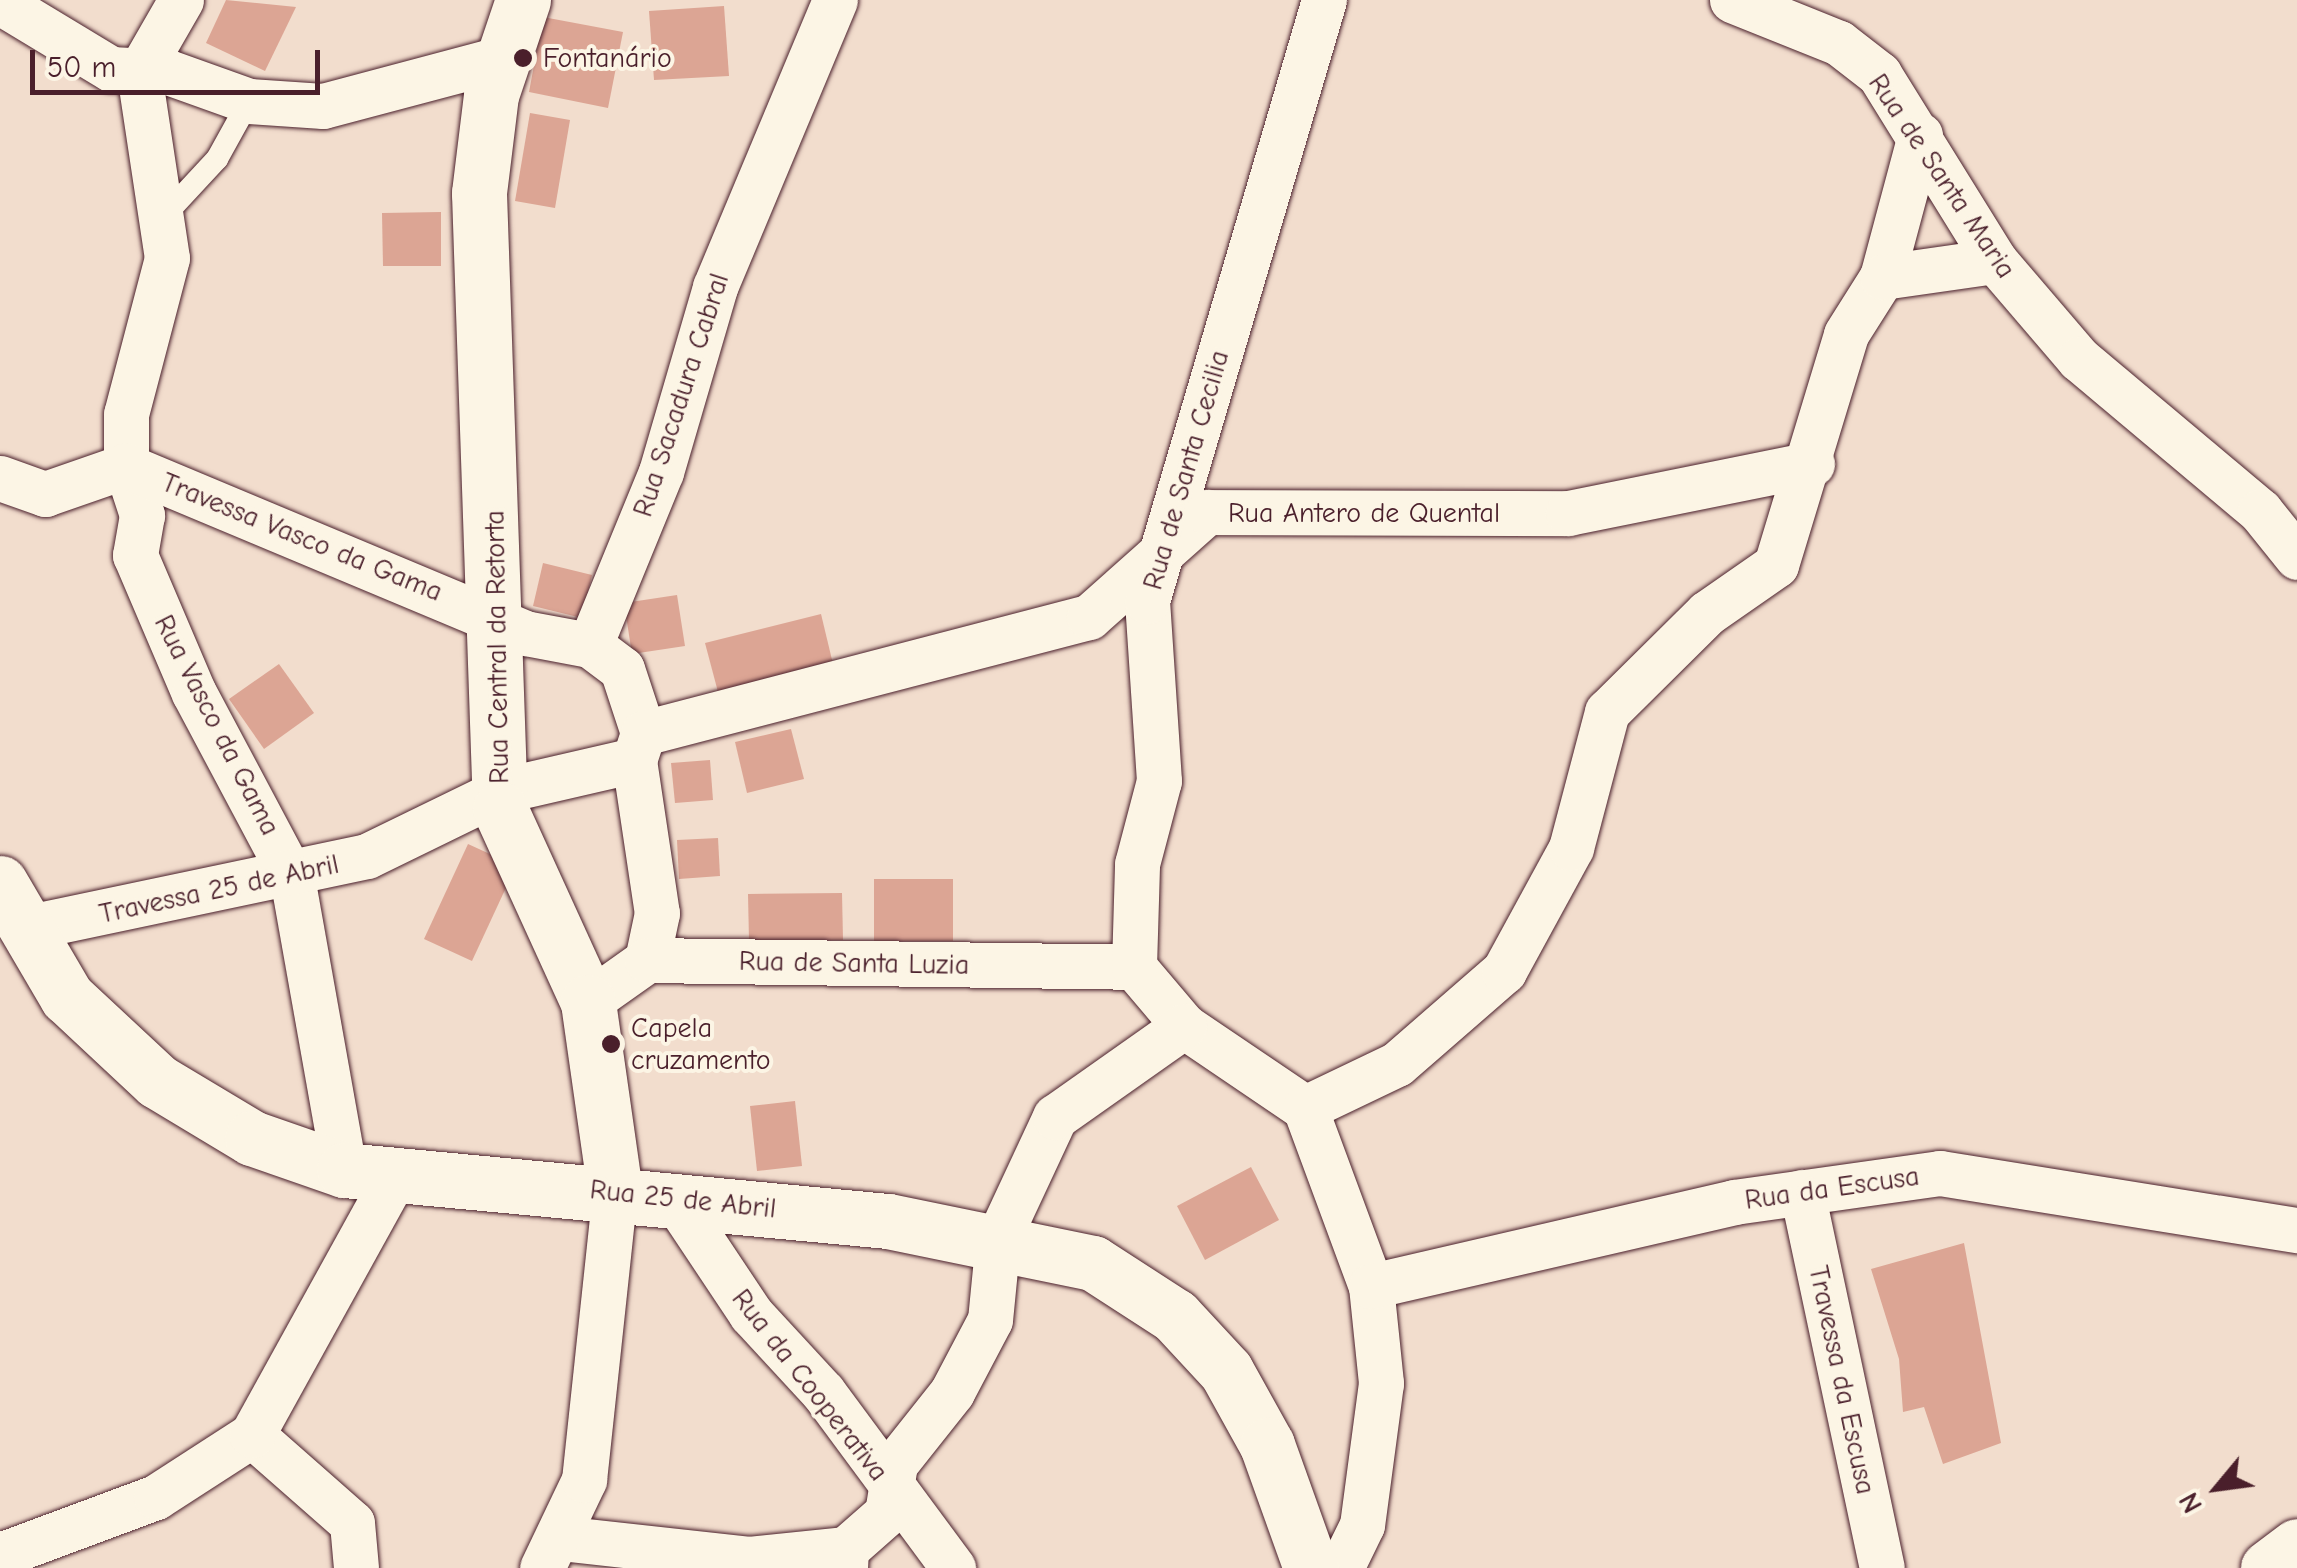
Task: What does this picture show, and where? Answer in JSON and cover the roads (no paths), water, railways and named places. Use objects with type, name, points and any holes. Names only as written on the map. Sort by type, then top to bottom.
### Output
[{"type":"street","points":[[139,73],[181,0]]},
{"type":"street","name":"Rua Central da Retorta","points":[[523,0],[504,58],[480,193],[500,618],[500,791],[588,1002],[616,1191],[601,1379],[584,1480],[551,1553]]},
{"type":"street","name":"Rua Sacadura Cabral","points":[[590,646],[661,472],[714,287],[836,0]]},
{"type":"street","name":"Rua de Santa Cecilia","points":[[1134,967],[1136,864],[1159,780],[1147,601],[1324,0]]},
{"type":"street","name":"Rua de Santa Maria","points":[[1732,0],[1838,43],[1879,74],[1920,134],[1995,261],[2079,359],[2260,511],[2297,557]]},
{"type":"street","points":[[0,2],[112,68],[139,73],[168,72],[248,101],[324,106],[504,58]]},
{"type":"street","name":"Rua Vasco da Gama","points":[[139,73],[164,216],[167,258],[126,414],[126,466],[142,515],[135,555],[194,693],[292,877],[370,1172]]},
{"type":"street","points":[[1305,1108],[1397,1064],[1504,971],[1571,848],[1607,712],[1707,614],[1776,565],[1812,464],[1846,334],[1882,277],[1920,134]]},
{"type":"street","points":[[1882,277],[1995,261]]},
{"type":"street","name":"Rua Antero de Quental","points":[[639,746],[1089,617],[1207,512],[1568,514],[1812,464]]},
{"type":"street","points":[[0,478],[45,494],[126,466]]},
{"type":"street","name":"Travessa Vasco da Gama","points":[[126,466],[500,618],[590,646]]},
{"type":"street","points":[[588,1002],[647,960],[657,913],[639,746],[622,669],[590,646]]},
{"type":"street","name":"Travessa 25 de Abril","points":[[7,896],[292,877],[367,856],[500,791],[639,746]]},
{"type":"street","name":"Rua 25 de Abril","points":[[7,896],[67,997],[157,1080],[252,1138],[370,1172],[673,1197],[998,1239],[1093,1263],[1176,1316],[1226,1371],[1267,1444],[1311,1568]]},
{"type":"street","name":"Rua de Santa Luzia","points":[[647,960],[1134,967]]},
{"type":"street","points":[[1134,967],[1184,1026],[1305,1108],[1371,1286],[1381,1383],[1362,1525],[1342,1568]]},
{"type":"street","points":[[551,1553],[845,1558],[887,1513],[895,1464],[952,1392],[990,1320],[998,1239],[1054,1117],[1184,1026]]},
{"type":"street","points":[[0,1555],[156,1497],[252,1435],[370,1172]]},
{"type":"street","name":"Rua da Escusa","points":[[1371,1286],[1802,1192],[1940,1173],[2297,1230]]},
{"type":"street","name":"Travessa da Escusa","points":[[1802,1192],[1882,1568]]},
{"type":"street","name":"Rua da Cooperativa","points":[[673,1197],[751,1314],[953,1568]]},
{"type":"street","points":[[252,1435],[352,1523],[356,1568]]},
{"type":"street","points":[[2268,1568],[2297,1546]]},
{"type":"lane","points":[[164,216],[217,160],[248,101]]},
{"type":"place","name":"Fontanário","points":[[523,58]]},
{"type":"place","name":"Capela cruzamento","points":[[611,1044]]}]
